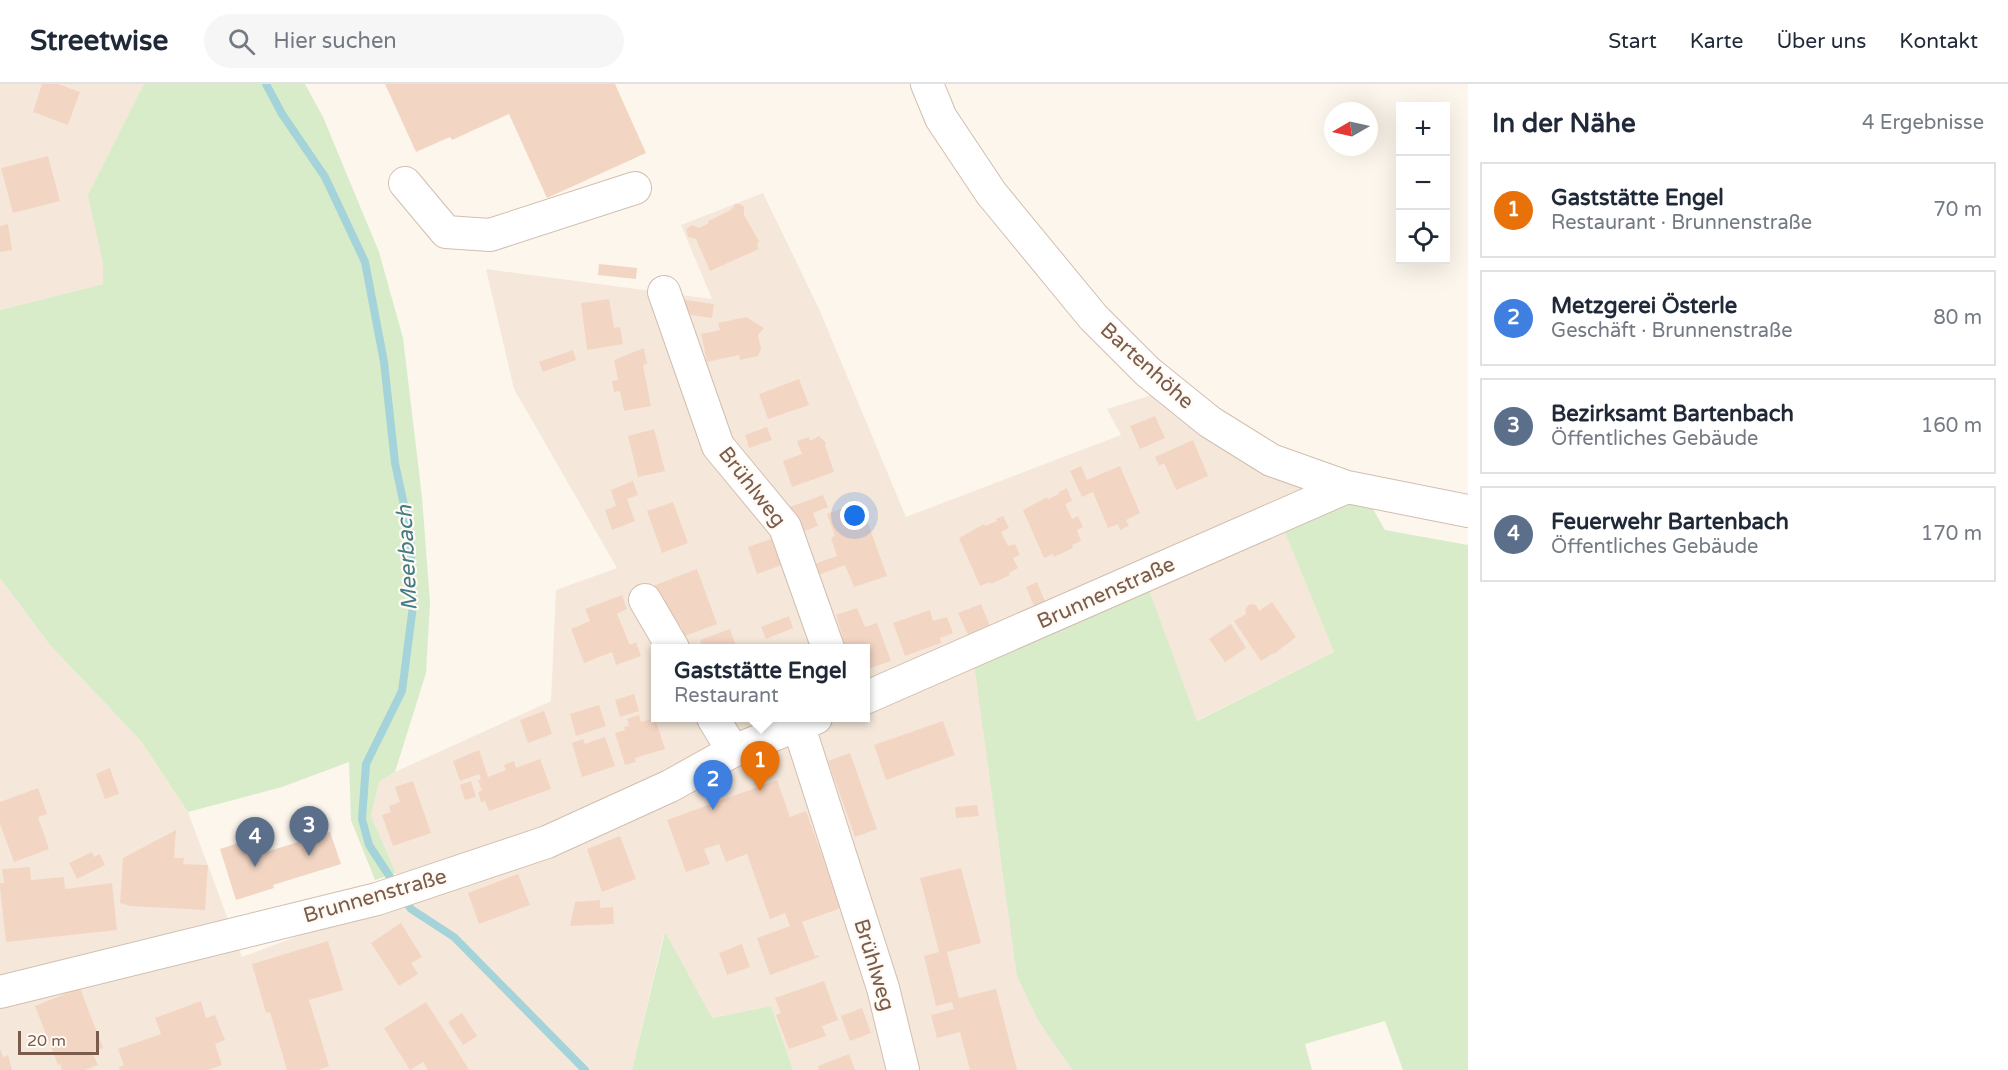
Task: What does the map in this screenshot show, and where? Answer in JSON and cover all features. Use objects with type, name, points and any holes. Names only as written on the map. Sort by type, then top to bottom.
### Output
[{"type":"street","name":"Bartenhöhe","points":[[927,84],[940,118],[991,193],[1093,317],[1148,372],[1210,422],[1270,460],[1347,487],[1468,511]]},
{"type":"street","points":[[405,183],[446,232],[490,236],[635,188]]},
{"type":"street","name":"Brühlweg","points":[[664,292],[718,446],[785,527],[827,644]]},
{"type":"street","name":"Brunnenstraße","points":[[870,696],[1347,487]]},
{"type":"street","points":[[645,600],[671,644]]},
{"type":"street","points":[[716,722],[733,751]]},
{"type":"street","name":"Brunnenstraße","points":[[0,992],[377,899],[547,842],[670,786],[733,751],[805,722]]},
{"type":"street","name":"Brühlweg","points":[[807,722],[883,988],[903,1070]]},
{"type":"shaded area","points":[[0,84],[144,84],[103,263],[103,284],[0,310]]},
{"type":"shaded area","points":[[763,193],[819,309],[906,517],[1121,435],[1107,409],[1174,388],[1213,416],[1349,480],[1285,531],[1334,652],[1196,721],[1147,584],[1039,1022],[1072,1070],[793,1070],[771,1006],[707,1019],[664,933],[632,1070],[0,1070],[0,578],[49,644],[141,741],[188,812],[242,957],[411,894],[396,873],[371,816],[379,782],[395,772],[551,701],[556,590],[617,568],[514,389],[486,269],[712,299],[681,225]]},
{"type":"green space","points":[[144,84],[305,84],[323,117],[379,252],[403,338],[422,497],[430,603],[426,673],[395,772],[379,782],[371,816],[396,873],[375,880],[351,820],[349,762],[282,787],[188,812],[141,741],[49,644],[0,578],[0,310],[103,284],[103,263],[88,195]]},
{"type":"green space","points":[[1340,500],[1370,504],[1385,530],[1468,545],[1468,1070],[1403,1070],[1385,1021],[1305,1044],[1312,1070],[1072,1070],[1039,1022],[1017,976],[974,664],[1147,584],[1197,721],[1334,652],[1284,530]]},
{"type":"green space","points":[[665,932],[712,1018],[771,1006],[793,1070],[632,1070]]},
{"type":"building","points":[[42,84],[58,84],[80,92],[68,125],[33,112]]},
{"type":"building","points":[[385,84],[615,84],[646,153],[547,198],[509,114],[452,140],[450,137],[416,152]]},
{"type":"building","points":[[48,156],[60,201],[13,213],[1,168]]},
{"type":"building","points":[[735,204],[744,207],[744,215],[759,241],[757,245],[759,249],[710,271],[696,239],[688,237],[686,229],[692,225],[699,228],[709,223],[708,221],[731,210]]},
{"type":"building","points":[[8,224],[12,250],[0,252],[0,226]]},
{"type":"building","points":[[599,264],[637,268],[636,279],[598,275]]},
{"type":"building","points":[[609,299],[614,328],[620,327],[623,344],[587,350],[581,303]]},
{"type":"building","points":[[679,299],[714,304],[712,318],[677,313]]},
{"type":"building","points":[[746,317],[764,328],[758,335],[761,349],[758,356],[740,360],[739,355],[707,362],[701,334],[720,330],[718,323]]},
{"type":"building","points":[[644,348],[647,364],[643,365],[651,406],[624,411],[620,391],[614,392],[612,381],[618,380],[614,360]]},
{"type":"building","points":[[573,350],[576,360],[543,372],[539,362]]},
{"type":"building","points":[[799,379],[809,405],[768,419],[759,394]]},
{"type":"building","points":[[1155,416],[1165,438],[1140,449],[1130,426]]},
{"type":"building","points":[[767,427],[772,440],[749,448],[745,435]]},
{"type":"building","points":[[654,429],[665,471],[638,477],[628,436]]},
{"type":"building","points":[[819,436],[826,443],[834,472],[792,487],[783,461],[802,454],[797,441],[809,437],[810,441]]},
{"type":"building","points":[[1193,440],[1208,476],[1176,490],[1164,463],[1159,466],[1155,457]]},
{"type":"building","points":[[1081,466],[1087,480],[1120,466],[1140,513],[1126,520],[1129,526],[1120,530],[1118,524],[1108,528],[1093,492],[1082,497],[1070,471]]},
{"type":"building","points":[[633,481],[638,495],[627,499],[635,521],[612,530],[605,510],[616,506],[611,490]]},
{"type":"building","points":[[1067,488],[1072,501],[1065,504],[1072,519],[1078,516],[1083,527],[1077,530],[1081,541],[1072,545],[1073,548],[1054,557],[1053,554],[1044,558],[1023,510]]},
{"type":"building","points":[[823,495],[828,507],[813,513],[818,526],[797,534],[787,508]]},
{"type":"building","points":[[673,502],[688,543],[662,553],[647,511]]},
{"type":"building","points":[[850,505],[856,521],[866,518],[887,576],[854,587],[845,565],[813,577],[809,566],[837,556],[831,538],[835,536],[827,514]]},
{"type":"building","points":[[1003,516],[1009,528],[1001,532],[1008,546],[1015,544],[1020,555],[1013,558],[1018,568],[1009,573],[1010,575],[991,584],[990,582],[980,586],[959,538]]},
{"type":"building","points":[[774,538],[784,564],[757,574],[748,547]]},
{"type":"building","points":[[697,569],[717,624],[685,636],[681,626],[669,630],[653,586]]},
{"type":"building","points":[[1037,582],[1046,604],[1035,609],[1026,587]]},
{"type":"building","points":[[622,595],[627,609],[617,614],[630,645],[636,642],[641,656],[616,665],[612,652],[584,663],[571,629],[590,621],[585,609]]},
{"type":"building","points":[[1272,602],[1296,637],[1261,661],[1234,621],[1246,614],[1245,609],[1250,604],[1256,605],[1259,611]]},
{"type":"building","points":[[981,604],[990,626],[968,635],[958,613]]},
{"type":"building","points":[[857,608],[865,627],[877,623],[891,661],[870,668],[870,644],[839,644],[844,642],[836,615]]},
{"type":"building","points":[[930,610],[933,621],[947,617],[953,633],[940,638],[941,643],[905,656],[893,623]]},
{"type":"building","points":[[789,616],[793,628],[766,639],[761,627]]},
{"type":"building","points":[[1231,624],[1246,648],[1225,662],[1209,639]]},
{"type":"building","points":[[730,629],[735,644],[702,644],[700,640]]},
{"type":"building","points":[[634,694],[639,711],[620,717],[615,700]]},
{"type":"building","points":[[599,705],[606,726],[576,736],[570,714]]},
{"type":"building","points":[[544,711],[552,734],[528,743],[520,720]]},
{"type":"building","points":[[639,715],[641,722],[651,719],[651,722],[656,722],[665,749],[635,758],[636,762],[625,765],[615,733],[629,726],[627,719]]},
{"type":"building","points":[[943,721],[955,755],[886,780],[874,745]]},
{"type":"building","points":[[605,737],[615,766],[582,777],[572,743],[583,739],[585,744]]},
{"type":"building","points":[[479,750],[488,777],[506,770],[504,765],[514,761],[516,768],[540,759],[551,789],[489,811],[485,801],[481,802],[478,792],[482,791],[478,780],[481,779],[479,774],[460,781],[453,761]]},
{"type":"building","points":[[850,753],[877,829],[855,837],[828,761]]},
{"type":"building","points":[[110,768],[119,794],[105,799],[96,774]]},
{"type":"building","points":[[777,780],[790,817],[806,811],[841,908],[802,922],[815,956],[819,957],[770,975],[757,938],[790,926],[785,913],[770,919],[747,854],[726,862],[719,844],[704,849],[710,864],[686,872],[667,820]]},
{"type":"building","points":[[413,781],[431,833],[393,846],[382,815],[391,812],[389,806],[400,802],[395,787]]},
{"type":"building","points":[[471,781],[476,797],[465,800],[460,785]]},
{"type":"building","points":[[38,788],[47,814],[38,817],[49,849],[14,862],[0,824],[0,802]]},
{"type":"building","points":[[977,805],[979,816],[956,818],[955,807]]},
{"type":"building","points":[[176,830],[174,858],[184,858],[183,864],[208,865],[205,910],[130,906],[120,903],[123,858]]},
{"type":"building","points":[[330,832],[341,864],[273,885],[274,888],[236,900],[220,849],[257,837],[263,853]]},
{"type":"building","points":[[620,836],[636,879],[602,892],[587,849]]},
{"type":"building","points":[[92,852],[94,857],[100,854],[105,865],[77,879],[69,863]]},
{"type":"building","points":[[30,867],[31,880],[64,877],[65,889],[112,883],[117,930],[6,942],[0,888],[0,883],[4,883],[2,869]]},
{"type":"building","points":[[961,868],[981,943],[947,952],[959,998],[996,989],[1017,1070],[970,1070],[960,1032],[937,1038],[931,1015],[954,1009],[952,1002],[936,1006],[924,956],[939,952],[920,878]]},
{"type":"building","points":[[518,874],[530,905],[479,924],[468,893]]},
{"type":"building","points":[[600,900],[600,908],[613,907],[614,924],[570,926],[575,902]]},
{"type":"building","points":[[401,923],[422,957],[411,963],[418,974],[399,986],[371,943]]},
{"type":"building","points":[[328,941],[343,990],[309,1000],[329,1066],[318,1070],[287,1070],[270,1012],[266,1013],[252,964]]},
{"type":"building","points":[[742,944],[750,967],[727,975],[719,953]]},
{"type":"building","points":[[824,981],[838,1020],[822,1026],[826,1036],[789,1049],[776,1015],[781,1013],[775,998]]},
{"type":"building","points":[[80,988],[103,1048],[92,1052],[98,1065],[85,1070],[62,1070],[35,1006]]},
{"type":"building","points":[[201,1001],[206,1018],[215,1015],[225,1040],[215,1044],[222,1065],[208,1070],[120,1070],[119,1067],[124,1065],[118,1049],[161,1034],[155,1018]]},
{"type":"building","points":[[426,1002],[469,1070],[428,1070],[423,1062],[410,1070],[384,1028]]},
{"type":"building","points":[[862,1008],[871,1033],[850,1041],[841,1016]]},
{"type":"building","points":[[462,1013],[477,1036],[463,1045],[448,1022]]},
{"type":"building","points":[[0,1049],[3,1057],[8,1055],[12,1070],[0,1070]]},
{"type":"building","points":[[849,1054],[855,1070],[819,1070],[818,1066]]},
{"type":"waterway","name":"Meerbach","points":[[266,84],[282,114],[325,177],[365,262],[384,362],[395,463],[410,533],[413,606],[402,691],[366,764],[362,819],[369,845],[411,909],[454,937],[585,1070]]},
{"type":"place","name":"Gaststätte Engel","points":[[760,791]]},
{"type":"place","name":"Metzgerei Österle","points":[[713,810]]},
{"type":"place","name":"Bezirksamt Bartenbach","points":[[309,856]]},
{"type":"place","name":"Feuerwehr Bartenbach","points":[[255,867]]}]
